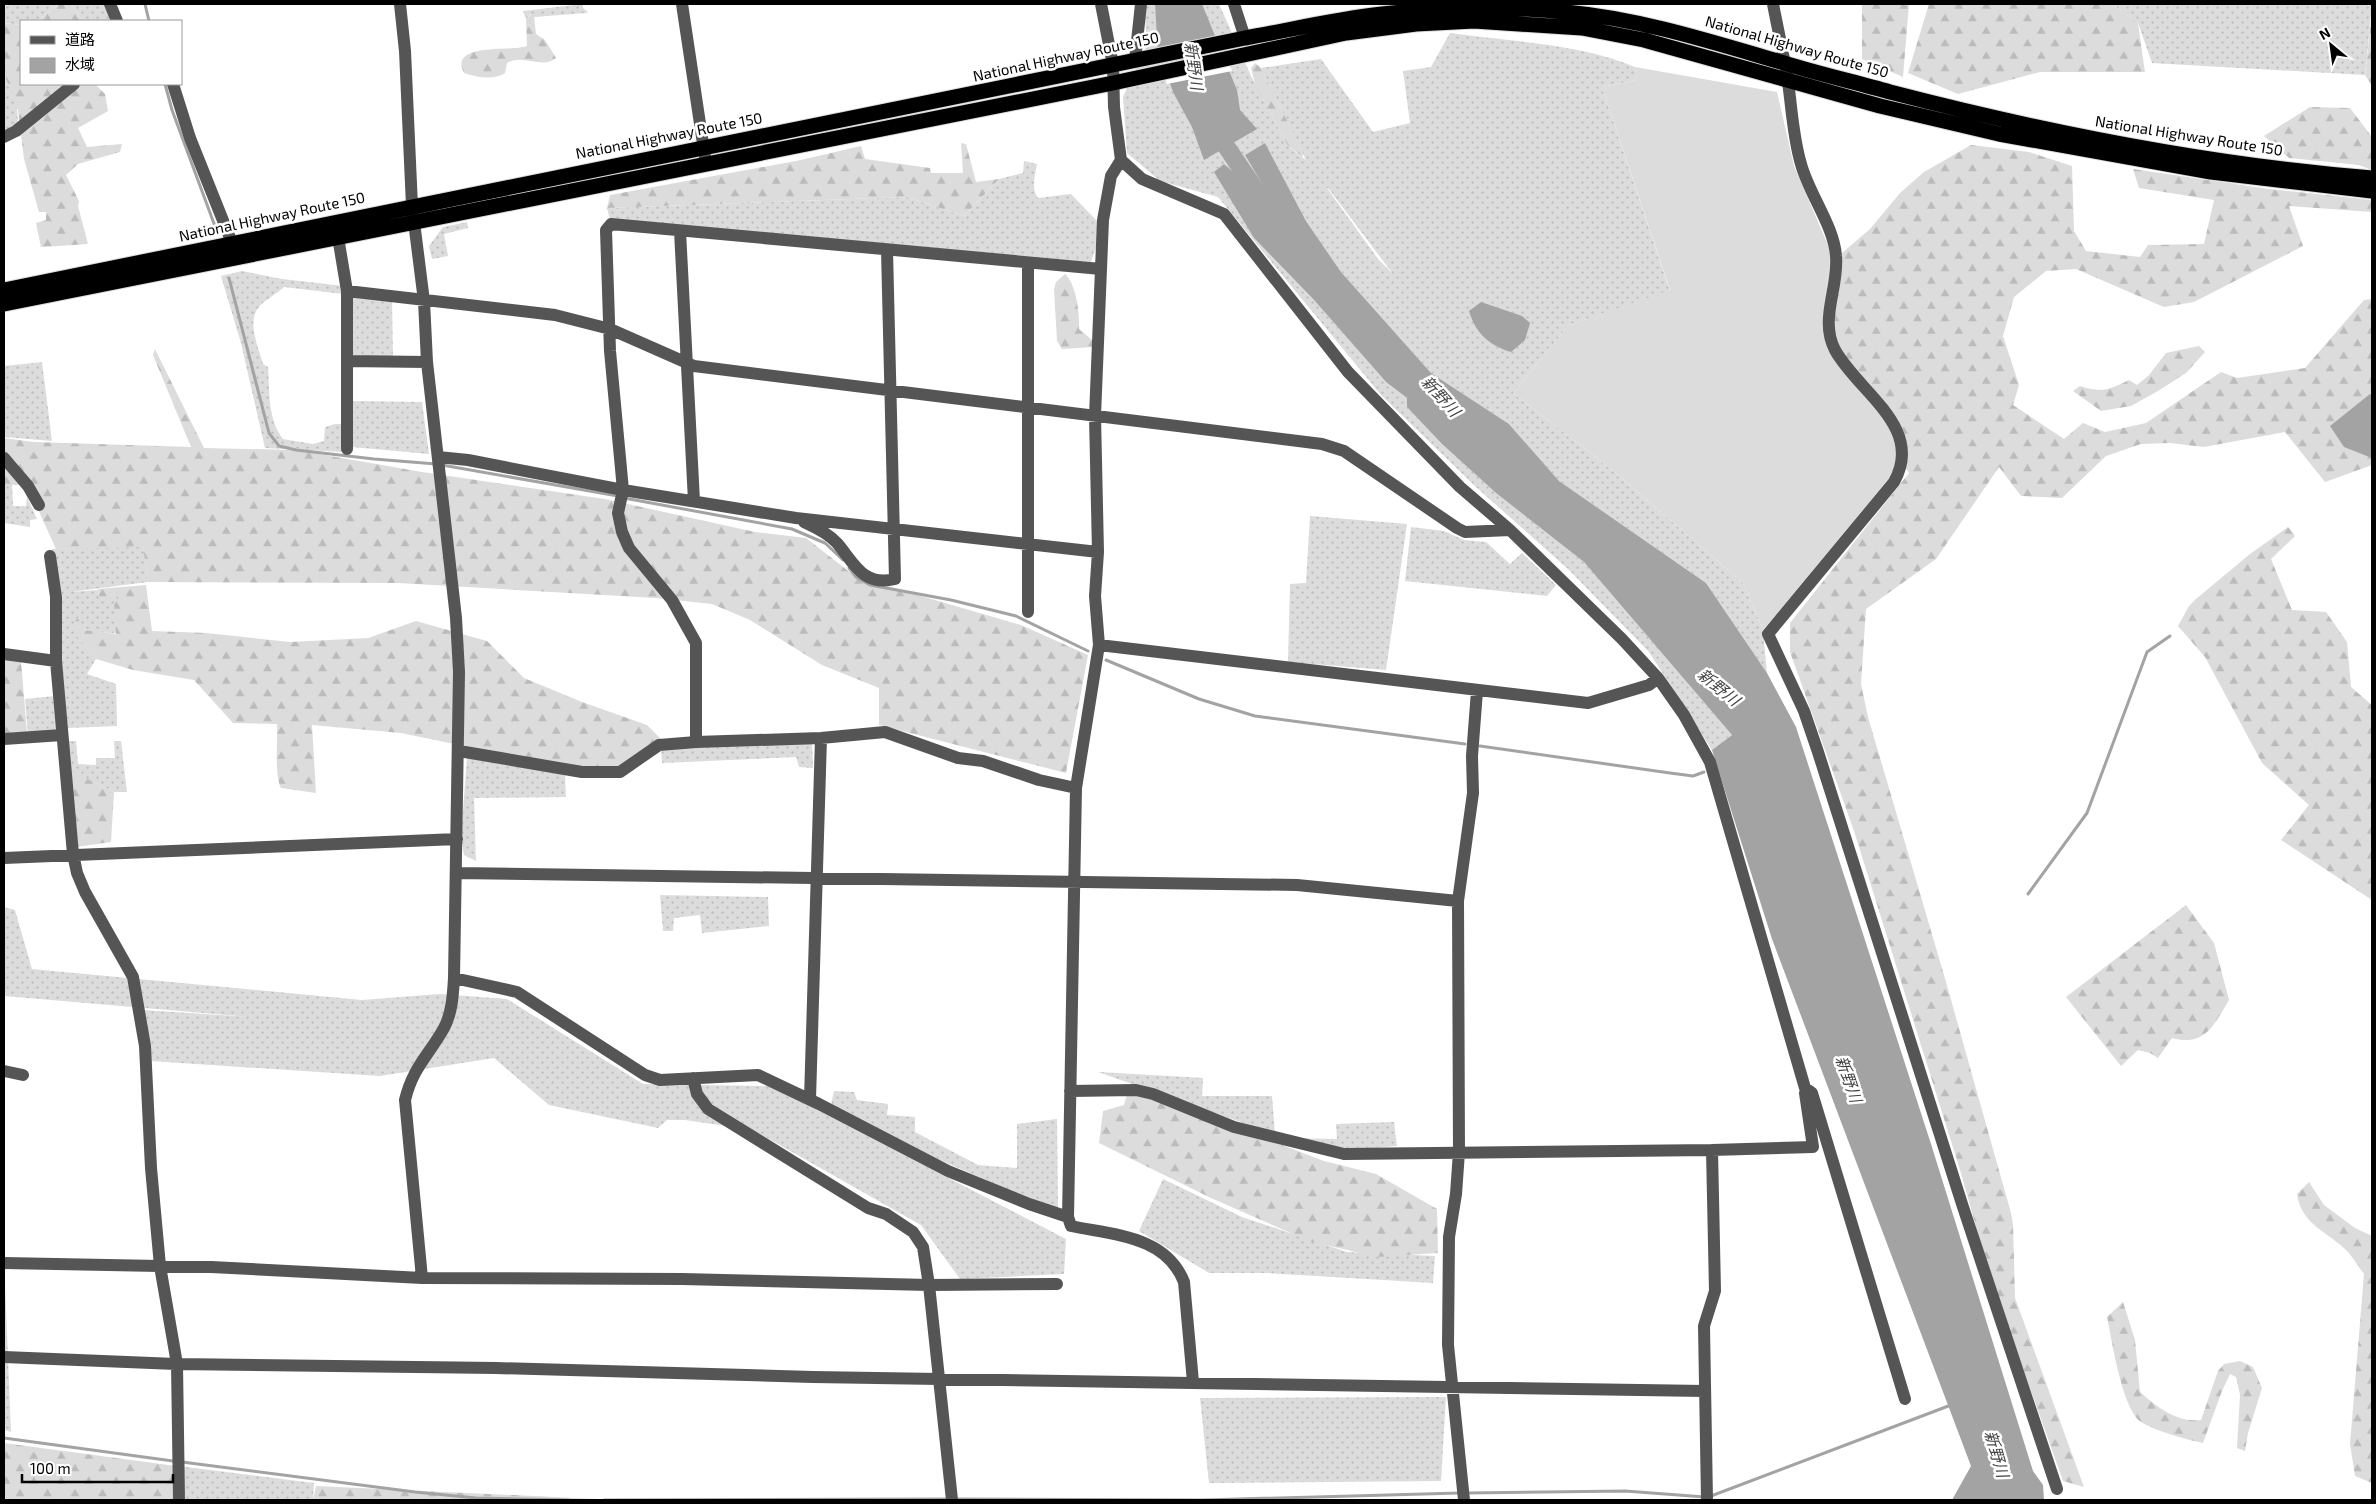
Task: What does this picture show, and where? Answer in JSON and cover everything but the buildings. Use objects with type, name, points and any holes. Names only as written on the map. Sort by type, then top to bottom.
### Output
[{"type":"highway","name":"National Highway Route 150","points":[[4,304],[338,237],[413,214],[704,147],[1141,59],[1379,14],[1474,8],[1566,12],[1621,20],[1667,29],[1784,63],[1998,120],[2098,140],[2215,160],[2372,178]]},
{"type":"highway","name":"National Highway Route 150","points":[[4,290],[232,244],[706,164],[1383,27],[1416,24],[1483,22],[1582,28],[1644,40],[1880,106],[2000,134],[2211,172],[2372,190]]},
{"type":"street","points":[[110,4],[117,20]]},
{"type":"street","points":[[400,4],[406,60],[413,214],[424,301],[428,362],[456,625],[459,672],[454,978],[451,1006],[445,1027],[417,1067],[409,1084],[405,1100],[422,1278]]},
{"type":"street","points":[[682,4],[706,164]]},
{"type":"street","points":[[1070,1091],[1136,1090],[1153,1094],[1234,1127],[1344,1154],[1813,1147],[1805,1088],[1710,762],[1684,715],[1658,678],[1622,639],[1510,530],[1460,487],[1348,372],[1224,214],[1142,180],[1121,160],[1117,143],[1113,65],[1101,4]]},
{"type":"street","points":[[1141,4],[1141,59]]},
{"type":"street","points":[[1234,4],[1242,39]]},
{"type":"street","points":[[1773,4],[1788,79],[1794,140],[1802,167],[1833,240],[1837,257],[1828,316],[1830,335],[1835,349],[1844,363],[1894,423],[1900,438],[1902,453],[1901,469],[1894,482],[1768,634],[1804,711],[1818,752],[1962,1206],[2057,1489]]},
{"type":"street","points":[[4,137],[16,131],[73,85]]},
{"type":"street","points":[[172,85],[190,138],[232,244]]},
{"type":"street","points":[[1121,160],[1111,176],[1103,220],[1095,416],[1098,552],[1095,596],[1099,645],[1076,788],[1068,1216],[1071,1226],[1143,1241],[1164,1253],[1178,1268],[1184,1282],[1193,1382]]},
{"type":"street","points":[[696,742],[696,643],[672,600],[629,548],[622,532],[618,513],[622,490],[610,351],[606,230],[611,224],[1101,269]]},
{"type":"street","points":[[680,231],[685,362],[694,502]]},
{"type":"street","points":[[338,237],[347,291],[347,449]]},
{"type":"street","points":[[796,518],[815,527],[836,542],[860,574],[885,581],[895,579],[887,250]]},
{"type":"street","points":[[1028,263],[1028,612]]},
{"type":"street","points":[[347,291],[555,315],[610,329],[694,366],[1322,444],[1344,451],[1465,532],[1510,530]]},
{"type":"street","points":[[347,361],[428,362]]},
{"type":"street","points":[[4,458],[28,486],[39,505]]},
{"type":"street","points":[[438,458],[468,460],[622,490],[796,518],[1098,552]]},
{"type":"street","points":[[50,556],[56,597],[56,661],[73,854],[77,873],[85,892],[133,977],[145,1046],[151,1168],[160,1266],[177,1364],[179,1500]]},
{"type":"street","points":[[1099,645],[1477,691],[1588,702],[1649,685],[1658,678]]},
{"type":"street","points":[[4,654],[56,661]]},
{"type":"street","points":[[1464,1500],[1448,1345],[1449,1237],[1456,1194],[1459,1152],[1458,901],[1473,793],[1472,756],[1477,691]]},
{"type":"street","points":[[459,751],[582,772],[620,772],[659,745],[821,738],[885,732],[958,758],[983,762],[1040,780],[1076,788]]},
{"type":"street","points":[[4,739],[62,735]]},
{"type":"street","points":[[810,1099],[821,738]]},
{"type":"street","points":[[4,858],[457,839]]},
{"type":"street","points":[[456,873],[1297,885],[1458,901]]},
{"type":"street","points":[[454,978],[517,992],[645,1075],[660,1080],[758,1075],[810,1099],[948,1171],[1029,1204],[1068,1216]]},
{"type":"street","points":[[4,1071],[22,1075]]},
{"type":"street","points":[[693,1078],[697,1094],[708,1110],[868,1208],[886,1214],[914,1232],[923,1247],[929,1285],[952,1495]]},
{"type":"street","points":[[1805,1088],[1812,1093],[1905,1399]]},
{"type":"street","points":[[1707,1500],[1704,1326],[1715,1291],[1712,1150]]},
{"type":"street","points":[[4,1263],[160,1266],[422,1278],[682,1279],[929,1285],[1057,1284]]},
{"type":"street","points":[[4,1357],[177,1364],[554,1369],[939,1378],[1705,1391]]},
{"type":"green space","points":[[4,4],[59,4],[38,20],[20,20],[20,25],[4,23]]},
{"type":"green space","points":[[59,4],[71,4],[82,20],[38,20]]},
{"type":"green space","points":[[71,4],[108,4],[115,20],[82,20]]},
{"type":"green space","points":[[583,4],[583,8],[588,12],[586,13],[534,17],[531,14],[526,19],[523,11]]},
{"type":"green space","points":[[1144,4],[1219,4],[1251,76],[1288,146],[1306,160],[1261,68],[1321,59],[1373,132],[1410,123],[1403,71],[1431,67],[1450,33],[1569,48],[1614,59],[1635,67],[1637,80],[1602,87],[1670,291],[1569,325],[1513,393],[1616,473],[1743,583],[1763,630],[1767,673],[1706,583],[1559,481],[1509,424],[1431,373],[1341,272],[1306,221],[1265,143],[1245,155],[1279,211],[1224,164],[1254,238],[1314,300],[1386,382],[1407,398],[1407,407],[1442,444],[1496,493],[1584,562],[1732,735],[1712,750],[1649,652],[1568,569],[1476,487],[1381,395],[1218,197],[1160,181],[1127,153],[1123,97],[1147,45]],"holes":[[[1328,188],[1393,274],[1378,259]]]},
{"type":"green space","points":[[1862,4],[1909,4],[1903,77],[1862,59]]},
{"type":"green space","points":[[1929,4],[2112,4],[2138,23],[2145,72],[2040,72],[1958,94],[1908,73]]},
{"type":"green space","points":[[2112,4],[2372,4],[2365,75],[2152,63],[2138,23]]},
{"type":"green space","points":[[2372,11],[2372,86],[2365,75]]},
{"type":"green space","points":[[532,14],[534,16],[536,34],[545,40],[556,58],[545,62],[513,60],[507,63],[505,73],[490,78],[464,73],[461,63],[465,57],[473,52],[527,46],[526,19]]},
{"type":"green space","points":[[4,23],[20,25],[20,85],[96,85],[105,94],[108,111],[78,128],[87,147],[122,144],[120,152],[78,164],[66,175],[79,201],[78,206],[88,244],[41,247],[36,223],[46,220],[46,212],[39,212],[24,159],[18,110],[4,73]]},
{"type":"green space","points":[[1255,63],[1261,68],[1303,153],[1303,157],[1288,146],[1255,84],[1251,68]]},
{"type":"green space","points":[[4,67],[17,107],[18,124],[6,132],[4,125]]},
{"type":"green space","points":[[1635,67],[1777,92],[1794,166],[1831,252],[1822,319],[1828,344],[1890,427],[1898,458],[1895,471],[1763,630],[1743,583],[1616,473],[1513,393],[1569,325],[1670,290],[1602,87],[1637,80]]},
{"type":"green space","points":[[2310,107],[2350,108],[2372,137],[2372,170],[2359,165],[2289,158],[2264,136]]},
{"type":"green space","points":[[961,143],[966,144],[976,182],[999,179],[964,216],[907,197],[607,208],[610,195],[801,160],[861,146],[865,159],[930,168],[931,173],[963,173]]},
{"type":"green space","points":[[1971,145],[2029,152],[2072,166],[2074,231],[2086,251],[2140,257],[2148,245],[2204,244],[2214,200],[2139,188],[2133,169],[2269,189],[2372,200],[2372,212],[2289,206],[2303,246],[2194,302],[2164,307],[2076,269],[2046,271],[2014,297],[2003,336],[2019,385],[2013,405],[2064,439],[2083,423],[2105,432],[2146,423],[2221,372],[2237,378],[2305,368],[2364,300],[2372,299],[2372,465],[2325,482],[2285,432],[2204,447],[2170,443],[2141,444],[2106,456],[2062,498],[2021,496],[1999,467],[1936,559],[1866,609],[1861,684],[1868,717],[1944,975],[2011,1213],[2015,1298],[2084,1487],[2063,1481],[1989,1273],[1961,1173],[1854,831],[1790,652],[1790,623],[1909,473],[1828,344],[1822,319],[1831,252],[1842,253],[1870,229],[1900,193],[1924,172]]},
{"type":"green space","points":[[1024,161],[1037,164],[1034,186],[1038,198],[1071,194],[1097,221],[1097,244],[1091,262],[611,224],[607,208],[907,197],[964,216],[999,179],[1023,173]]},
{"type":"green space","points":[[467,222],[468,228],[444,234],[448,256],[432,259],[429,246],[443,227]]},
{"type":"green space","points":[[242,271],[282,279],[344,286],[343,294],[284,287],[259,307],[255,313],[253,327],[263,364],[268,367],[269,395],[274,422],[283,439],[313,444],[324,441],[325,427],[344,424],[344,452],[265,448],[241,343],[221,276]]},
{"type":"green space","points":[[1065,274],[1075,292],[1079,315],[1079,329],[1092,340],[1094,347],[1062,349],[1057,341],[1054,289],[1056,282]]},
{"type":"green space","points":[[347,297],[392,297],[393,361],[347,358]]},
{"type":"green space","points":[[2199,346],[2205,352],[2186,373],[2131,406],[2101,411],[2073,391],[2080,386],[2100,390],[2129,380],[2137,385],[2149,375],[2166,353]]},
{"type":"green space","points":[[155,349],[204,448],[296,450],[422,472],[605,499],[755,532],[806,538],[856,577],[1021,625],[1088,655],[1066,773],[879,725],[879,688],[822,665],[750,620],[712,604],[656,598],[398,583],[148,582],[143,547],[56,549],[17,463],[4,451],[4,438],[34,442],[191,447],[153,355]]},
{"type":"green space","points":[[42,362],[52,441],[4,437],[4,366]]},
{"type":"green space","points":[[352,401],[422,402],[429,454],[352,447]]},
{"type":"green space","points":[[4,466],[19,485],[4,485]]},
{"type":"green space","points":[[4,485],[12,485],[13,506],[26,506],[27,497],[37,519],[30,520],[30,527],[4,523]]},
{"type":"green space","points":[[1310,516],[1407,524],[1386,670],[1288,662],[1290,584],[1306,583]]},
{"type":"green space","points":[[1411,527],[1444,531],[1464,540],[1486,542],[1510,564],[1522,553],[1556,585],[1547,596],[1405,581]]},
{"type":"green space","points":[[2288,527],[2295,536],[2271,559],[2292,610],[2326,612],[2347,642],[2351,687],[2372,705],[2372,900],[2281,840],[2309,805],[2262,763],[2205,657],[2178,626],[2189,606],[2196,599],[2250,554]]},
{"type":"green space","points":[[143,545],[148,582],[70,592],[98,590],[99,598],[115,593],[119,598],[117,633],[74,632],[96,659],[87,674],[116,684],[117,726],[68,728],[60,666],[57,593],[52,549]]},
{"type":"green space","points":[[146,585],[152,631],[206,633],[290,642],[368,638],[416,621],[487,641],[524,678],[582,702],[647,725],[664,742],[611,772],[551,764],[401,733],[312,725],[316,793],[281,788],[277,767],[277,724],[233,723],[194,680],[133,670],[96,659],[74,633],[73,624],[80,615],[83,630],[116,634],[114,603],[119,598],[114,593],[108,599],[99,598],[98,589]]},
{"type":"green space","points":[[4,660],[21,661],[27,733],[4,734]]},
{"type":"green space","points":[[55,696],[56,730],[28,734],[25,699]]},
{"type":"green space","points":[[812,740],[813,768],[799,767],[796,757],[662,763],[661,746]]},
{"type":"green space","points":[[69,741],[76,741],[78,764],[96,765],[96,758],[115,758],[114,741],[121,741],[127,792],[114,792],[70,771]]},
{"type":"green space","points":[[467,758],[565,774],[566,797],[474,798],[476,861],[464,855],[461,837]]},
{"type":"green space","points":[[69,770],[114,792],[111,842],[76,847]]},
{"type":"green space","points":[[660,895],[768,897],[769,926],[702,933],[700,915],[674,918],[673,931],[663,931]]},
{"type":"green space","points":[[2186,905],[2214,943],[2229,1000],[2213,1025],[2201,1037],[2183,1040],[2172,1038],[2158,1058],[2150,1053],[2138,1050],[2121,1066],[2066,997]]},
{"type":"green space","points":[[4,907],[15,910],[32,969],[362,1000],[440,994],[507,999],[643,1084],[771,1086],[1066,1239],[1064,1274],[960,1279],[921,1225],[753,1130],[685,1120],[667,1120],[658,1128],[549,1105],[494,1058],[380,1076],[151,1061],[143,1010],[250,1017],[4,996]]},
{"type":"green space","points":[[1098,1072],[1203,1078],[1202,1096],[1272,1096],[1275,1134]]},
{"type":"green space","points":[[834,1091],[854,1092],[857,1100],[888,1104],[887,1115],[915,1117],[915,1132],[978,1165],[1017,1168],[1017,1124],[1057,1119],[1058,1207],[1053,1209],[933,1157],[831,1105]]},
{"type":"green space","points":[[1127,1094],[1150,1095],[1324,1161],[1376,1174],[1437,1209],[1438,1253],[1377,1257],[1309,1241],[1211,1198],[1099,1143],[1103,1111],[1124,1105]]},
{"type":"green space","points":[[1394,1122],[1397,1146],[1351,1150],[1281,1138],[1337,1139],[1336,1124]]},
{"type":"green space","points":[[1163,1179],[1242,1217],[1347,1252],[1435,1256],[1433,1283],[1266,1273],[1209,1273],[1139,1231]]},
{"type":"green space","points":[[2309,1182],[2324,1205],[2355,1228],[2372,1236],[2372,1483],[2355,1476],[2350,1444],[2364,1274],[2348,1252],[2310,1221],[2304,1213],[2297,1194]]},
{"type":"green space","points":[[4,1259],[11,1432],[4,1430]]},
{"type":"green space","points":[[2123,1302],[2135,1340],[2140,1392],[2168,1413],[2184,1419],[2201,1420],[2218,1371],[2224,1364],[2240,1361],[2253,1367],[2262,1388],[2248,1433],[2245,1451],[2237,1448],[2240,1395],[2236,1377],[2230,1374],[2203,1443],[2154,1429],[2141,1422],[2134,1415],[2123,1389],[2107,1317]]},
{"type":"green space","points":[[1446,1397],[1441,1481],[1209,1483],[1200,1398]]},
{"type":"green space","points":[[4,1443],[176,1466],[178,1500],[4,1500]]},
{"type":"green space","points":[[178,1466],[314,1483],[313,1500],[179,1500]]},
{"type":"green space","points":[[316,1486],[619,1500],[313,1500]]},
{"type":"water","points":[[1155,4],[1202,4],[1237,90],[1240,110],[1257,129],[1204,160],[1192,127],[1174,94],[1158,53]]},
{"type":"water","points":[[1265,143],[1306,221],[1341,272],[1431,373],[1509,424],[1559,481],[1706,583],[1767,673],[1796,727],[1931,1144],[2033,1471],[2043,1485],[2044,1500],[1952,1500],[1971,1466],[1772,939],[1712,750],[1732,735],[1584,562],[1496,493],[1442,444],[1407,407],[1407,398],[1386,382],[1314,300],[1254,238],[1214,172],[1224,164],[1277,209],[1245,155]]},
{"type":"water","points":[[1481,302],[1522,316],[1530,323],[1525,340],[1511,352],[1496,346],[1484,338],[1475,326],[1469,311]]},
{"type":"water","points":[[2370,394],[2372,395],[2372,458],[2344,447],[2330,426]]},
{"type":"pier","points":[[1224,51],[1232,71],[1167,84],[1160,64]]},
{"type":"waterway","points":[[145,4],[149,20]]},
{"type":"waterway","points":[[165,85],[172,110],[216,229]]},
{"type":"waterway","name":"新野川","points":[[1213,127],[1270,211]]},
{"type":"waterway","points":[[229,278],[269,433],[279,446],[296,450],[374,459],[436,464]]},
{"type":"waterway","points":[[442,465],[618,496]]},
{"type":"waterway","points":[[624,498],[792,529],[825,543],[843,560]]},
{"type":"waterway","points":[[849,568],[856,577],[870,585],[951,600],[1016,616],[1088,651]]},
{"type":"waterway","points":[[2028,894],[2087,813],[2147,652],[2170,636]]},
{"type":"waterway","points":[[1106,660],[1199,699],[1255,716],[1465,744]]},
{"type":"waterway","points":[[1480,746],[1693,776],[1704,772]]},
{"type":"waterway","points":[[1711,1496],[1951,1405]]},
{"type":"waterway","points":[[4,1438],[173,1461]]},
{"type":"waterway","points":[[182,1462],[476,1498],[569,1500]]},
{"type":"waterway","points":[[1467,1493],[1625,1491],[1705,1497]]},
{"type":"waterway","points":[[954,1499],[1202,1500],[1460,1493]]},
{"type":"waterway","points":[[604,1500],[948,1499]]}]
